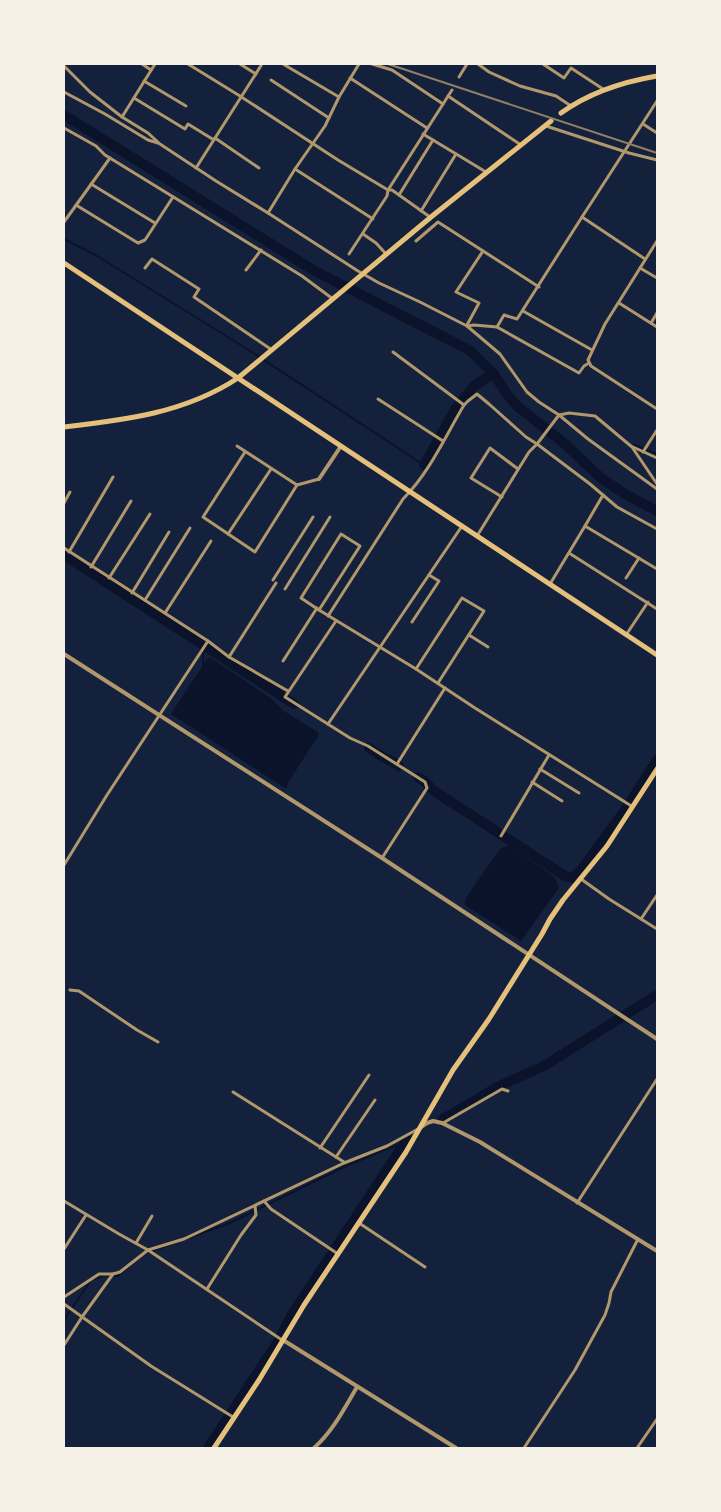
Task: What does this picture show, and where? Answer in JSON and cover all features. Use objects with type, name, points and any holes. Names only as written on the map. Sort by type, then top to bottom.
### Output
[{"type":"main road","points":[[561,113],[603,89],[631,80],[657,76]]},
{"type":"main road","points":[[64,427],[121,421],[146,416],[179,406],[228,385],[550,121]]},
{"type":"main road","points":[[64,263],[657,655]]},
{"type":"main road","points":[[214,1448],[230,1416],[259,1380],[280,1339],[304,1305],[335,1252],[358,1223],[406,1152],[453,1070],[489,1019],[563,900],[607,846],[657,769]]},
{"type":"street","points":[[69,64],[65,68],[90,92],[122,117],[148,133],[160,144],[196,168],[268,212],[361,275],[467,326],[500,354],[527,392],[657,489]]},
{"type":"street","points":[[142,64],[151,70]]},
{"type":"street","points":[[122,117],[155,64]]},
{"type":"street","points":[[188,64],[313,144],[388,190],[392,190],[431,217]]},
{"type":"street","points":[[240,64],[256,74]]},
{"type":"street","points":[[196,168],[262,64]]},
{"type":"street","points":[[283,64],[339,97]]},
{"type":"street","points":[[268,212],[325,126],[339,97],[359,64]]},
{"type":"street","points":[[372,64],[392,70],[443,104]]},
{"type":"street","points":[[459,77],[466,64]]},
{"type":"street","points":[[478,64],[489,72],[520,86],[556,96],[571,106]]},
{"type":"street","points":[[543,64],[564,78],[570,68],[603,89]]},
{"type":"street","points":[[350,78],[427,128]]},
{"type":"street","points":[[271,80],[329,118]]},
{"type":"street","points":[[144,81],[186,106]]},
{"type":"street","points":[[349,254],[373,219],[387,196],[388,190],[452,90]]},
{"type":"street","points":[[64,92],[148,140],[160,144]]},
{"type":"street","points":[[448,96],[520,144]]},
{"type":"street","points":[[134,98],[185,129],[188,124],[259,168]]},
{"type":"street","points":[[497,327],[504,315],[517,320],[657,101]]},
{"type":"street","points":[[643,124],[657,133]]},
{"type":"street","points":[[544,125],[554,130],[625,152],[657,160]]},
{"type":"street","points":[[64,128],[96,146],[104,155],[335,297]]},
{"type":"street","points":[[423,134],[486,172]]},
{"type":"street","points":[[399,195],[433,140]]},
{"type":"street","points":[[421,211],[456,154]]},
{"type":"street","points":[[64,222],[110,158]]},
{"type":"street","points":[[295,169],[373,219]]},
{"type":"street","points":[[91,184],[156,223]]},
{"type":"street","points":[[76,205],[138,243],[144,240],[173,197]]},
{"type":"street","points":[[582,217],[646,259]]},
{"type":"street","points":[[416,240],[438,222],[538,287]]},
{"type":"street","points":[[363,234],[386,255]]},
{"type":"street","points":[[657,241],[605,324],[588,359],[590,364],[657,409]]},
{"type":"street","points":[[246,270],[261,250]]},
{"type":"street","points":[[467,326],[479,303],[456,292],[483,251]]},
{"type":"street","points":[[145,268],[152,258],[199,289],[194,297],[272,350]]},
{"type":"street","points":[[640,268],[657,278]]},
{"type":"street","points":[[619,303],[657,327]]},
{"type":"street","points":[[522,311],[592,350]]},
{"type":"street","points":[[651,323],[657,313]]},
{"type":"street","points":[[467,326],[497,327],[579,373],[584,366],[590,364]]},
{"type":"street","points":[[393,352],[463,405]]},
{"type":"street","points":[[328,616],[403,499],[429,465],[440,439],[463,405],[477,394],[526,437],[538,443],[617,507],[657,530]]},
{"type":"street","points":[[378,399],[440,439]]},
{"type":"street","points":[[477,536],[529,452],[559,416],[568,413],[596,416],[632,447],[657,484]]},
{"type":"street","points":[[643,452],[657,430]]},
{"type":"street","points":[[237,446],[298,485]]},
{"type":"street","points":[[245,452],[203,517],[255,552],[298,485],[320,479],[341,446]]},
{"type":"street","points":[[632,447],[657,458]]},
{"type":"street","points":[[502,497],[472,478],[490,448],[518,469]]},
{"type":"street","points":[[228,534],[271,469]]},
{"type":"street","points":[[69,552],[113,477]]},
{"type":"street","points":[[64,503],[70,492]]},
{"type":"street","points":[[550,584],[603,495]]},
{"type":"street","points":[[91,567],[131,501]]},
{"type":"street","points":[[109,578],[150,514]]},
{"type":"street","points":[[229,657],[313,516]]},
{"type":"street","points":[[285,589],[330,517]]},
{"type":"street","points":[[328,724],[462,526]]},
{"type":"street","points":[[585,526],[657,569]]},
{"type":"street","points":[[145,600],[190,528]]},
{"type":"street","points":[[132,593],[169,532]]},
{"type":"street","points":[[283,661],[318,609],[360,546],[342,534],[301,598],[318,609],[328,616],[336,621],[438,683],[549,756],[633,807]]},
{"type":"street","points":[[165,613],[211,541]]},
{"type":"street","points":[[64,548],[208,641],[229,657],[288,691]]},
{"type":"street","points":[[569,553],[657,608]]},
{"type":"street","points":[[626,578],[639,558]]},
{"type":"street","points":[[412,622],[438,581],[429,574]]},
{"type":"street","points":[[416,669],[462,598],[484,611],[438,683]]},
{"type":"street","points":[[626,635],[648,602]]},
{"type":"street","points":[[336,621],[285,698],[350,738],[368,746],[425,782],[427,788],[382,858]]},
{"type":"street","points":[[469,634],[488,647]]},
{"type":"street","points":[[64,865],[107,795],[208,641]]},
{"type":"street","points":[[64,654],[382,858],[657,1039]]},
{"type":"street","points":[[397,764],[445,688]]},
{"type":"street","points":[[500,836],[549,756]]},
{"type":"street","points":[[540,770],[578,793]]},
{"type":"street","points":[[532,782],[562,801]]},
{"type":"street","points":[[581,879],[608,899],[657,930]]},
{"type":"street","points":[[641,919],[657,895]]},
{"type":"street","points":[[70,990],[79,991],[158,1042]]},
{"type":"street","points":[[320,1148],[369,1075]]},
{"type":"street","points":[[577,1203],[657,1079]]},
{"type":"street","points":[[442,1124],[502,1089],[508,1091]]},
{"type":"street","points":[[233,1092],[344,1163]]},
{"type":"street","points":[[336,1157],[375,1100]]},
{"type":"street","points":[[64,1297],[99,1274],[120,1272],[148,1250],[184,1239],[344,1163],[387,1146],[427,1122],[433,1121],[459,1131],[498,1152],[577,1203],[657,1251]]},
{"type":"street","points":[[64,1201],[148,1250],[280,1339],[456,1448]]},
{"type":"street","points":[[264,1202],[271,1209],[335,1252]]},
{"type":"street","points":[[207,1289],[256,1215],[254,1206]]},
{"type":"street","points":[[64,1249],[86,1215]]},
{"type":"street","points":[[136,1244],[152,1216]]},
{"type":"street","points":[[358,1223],[425,1267]]},
{"type":"street","points":[[524,1448],[575,1370],[605,1315],[611,1292],[638,1239]]},
{"type":"street","points":[[64,1345],[113,1274]]},
{"type":"street","points":[[64,1304],[151,1366],[230,1416]]},
{"type":"street","points":[[314,1448],[324,1439],[339,1418],[357,1387]]},
{"type":"street","points":[[638,1448],[657,1419]]},
{"type":"water","points":[[211,658],[272,699],[284,711],[318,732],[318,736],[288,783],[287,788],[171,714],[207,659]]},
{"type":"water","points":[[508,845],[555,877],[559,888],[521,941],[465,905],[465,899],[500,849]]},
{"type":"waterway","points":[[64,115],[315,271],[469,350],[493,373],[516,405],[565,444],[601,478],[625,494],[657,511]]},
{"type":"waterway","points":[[64,237],[66,240],[97,256],[244,347],[424,465]]},
{"type":"waterway","points":[[424,465],[456,408],[474,386],[493,373]]},
{"type":"waterway","points":[[634,445],[657,454]]},
{"type":"waterway","points":[[64,555],[294,704]]},
{"type":"waterway","points":[[203,645],[203,665]]},
{"type":"waterway","points":[[369,748],[399,766]]},
{"type":"waterway","points":[[418,777],[434,791],[565,876],[572,878],[581,870],[623,813],[657,760]]},
{"type":"waterway","points":[[443,1119],[499,1086],[544,1066],[657,995]]},
{"type":"waterway","points":[[208,1448],[277,1343],[291,1316],[408,1140]]},
{"type":"waterway","points":[[144,1254],[230,1223],[348,1165],[405,1142]]},
{"type":"waterway","points":[[112,1276],[118,1276],[129,1267]]},
{"type":"waterway","points":[[64,1320],[91,1280],[105,1275]]},
{"type":"railway","points":[[388,64],[657,153]]}]
